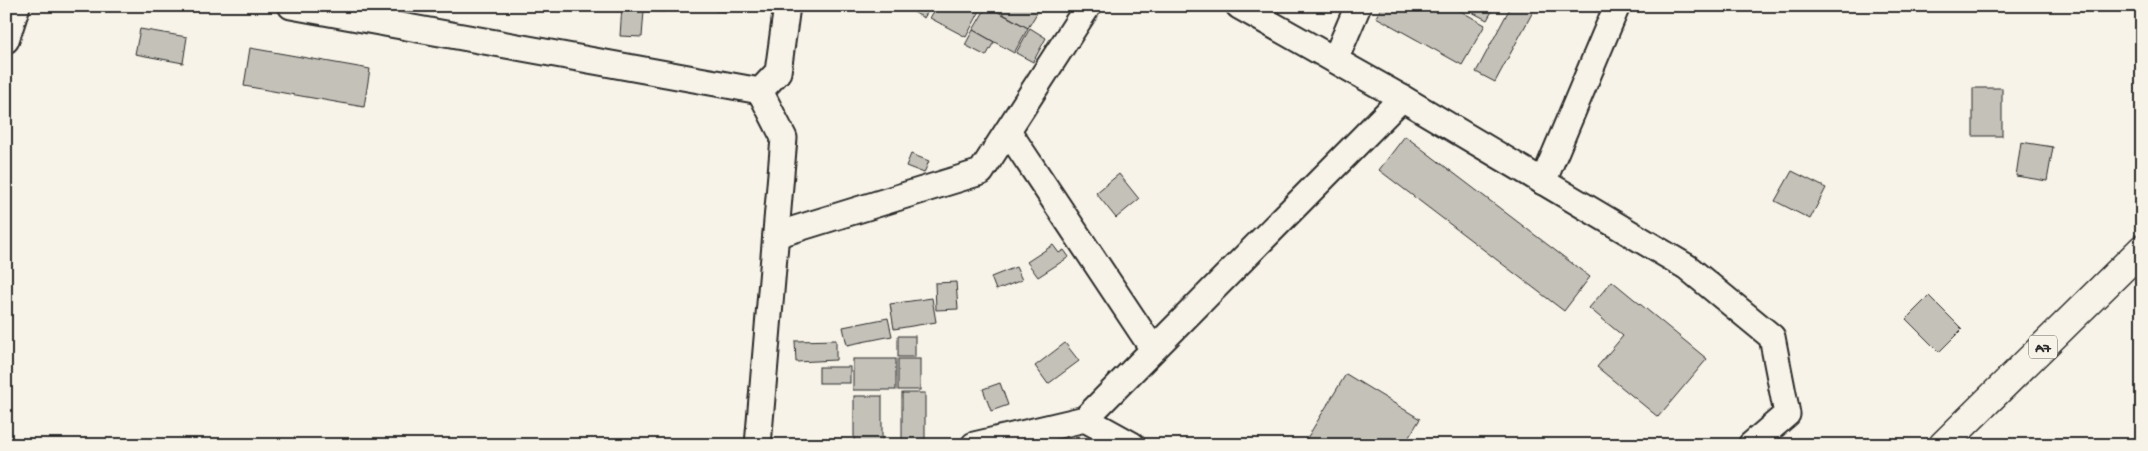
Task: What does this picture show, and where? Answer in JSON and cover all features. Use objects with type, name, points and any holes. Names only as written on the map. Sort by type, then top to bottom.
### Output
[{"type":"highway","name":"A7","points":[[1943,445],[2142,249]]},
{"type":"street","points":[[6,40],[17,6]]},
{"type":"street","points":[[291,6],[760,91]]},
{"type":"street","points":[[760,91],[778,72],[787,6]]},
{"type":"street","points":[[776,235],[981,172],[1088,6]]},
{"type":"street","points":[[1239,6],[1402,98],[1687,267],[1772,337],[1787,414],[1751,445]]},
{"type":"street","points":[[1335,60],[1358,6]]},
{"type":"street","points":[[1543,182],[1617,6]]},
{"type":"street","points":[[758,445],[784,138],[760,91]]},
{"type":"street","points":[[974,445],[1084,419],[1402,98]]},
{"type":"street","points":[[1008,131],[1153,349]]},
{"type":"street","points":[[1084,419],[1132,445]]},
{"type":"building","points":[[622,6],[664,6],[664,12],[644,11],[642,37],[620,36]]},
{"type":"building","points":[[715,6],[728,6],[728,12],[715,11]]},
{"type":"building","points":[[903,6],[931,6],[924,18]]},
{"type":"building","points":[[937,6],[982,7],[966,37],[930,18]]},
{"type":"building","points":[[987,6],[1028,28],[1014,53],[973,30]]},
{"type":"building","points":[[989,6],[1041,6],[1028,28]]},
{"type":"building","points":[[1382,6],[1452,6],[1485,25],[1462,65],[1376,17]]},
{"type":"building","points":[[1460,6],[1495,6],[1487,20]]},
{"type":"building","points":[[1511,6],[1536,6],[1495,82],[1476,72]]},
{"type":"building","points":[[1030,28],[1046,38],[1033,62],[1016,53]]},
{"type":"building","points":[[140,29],[187,37],[183,63],[135,54]]},
{"type":"building","points":[[973,30],[994,42],[986,56],[965,45]]},
{"type":"building","points":[[250,48],[370,69],[364,107],[244,86]]},
{"type":"building","points":[[1973,88],[2002,88],[2002,136],[1973,136]]},
{"type":"building","points":[[1405,136],[1590,277],[1564,311],[1379,170]]},
{"type":"building","points":[[2021,142],[2053,147],[2047,181],[2016,176]]},
{"type":"building","points":[[911,154],[929,161],[924,173],[906,166]]},
{"type":"building","points":[[1792,171],[1826,188],[1810,219],[1775,201]]},
{"type":"building","points":[[1119,174],[1139,199],[1116,218],[1096,193]]},
{"type":"building","points":[[1053,245],[1059,253],[1064,250],[1069,257],[1038,277],[1027,262]]},
{"type":"building","points":[[1016,267],[1022,280],[996,290],[991,277]]},
{"type":"building","points":[[1612,281],[1707,359],[1658,417],[1597,367],[1623,336],[1589,308]]},
{"type":"building","points":[[956,282],[958,309],[936,310],[935,283]]},
{"type":"building","points":[[1929,296],[1962,329],[1939,352],[1906,319]]},
{"type":"building","points":[[932,298],[936,322],[894,329],[890,304]]},
{"type":"building","points":[[888,318],[892,336],[847,345],[843,327]]},
{"type":"building","points":[[898,336],[915,336],[915,357],[898,357]]},
{"type":"building","points":[[836,340],[836,360],[796,362],[795,341]]},
{"type":"building","points":[[1065,343],[1079,361],[1048,384],[1035,366]]},
{"type":"building","points":[[853,359],[896,359],[896,390],[853,390]]},
{"type":"building","points":[[898,359],[920,359],[920,390],[898,390]]},
{"type":"building","points":[[819,367],[850,367],[850,383],[819,383]]},
{"type":"building","points":[[1346,374],[1420,419],[1404,445],[1303,445]]},
{"type":"building","points":[[1000,383],[1008,405],[991,411],[983,389]]},
{"type":"building","points":[[902,393],[925,393],[925,443],[902,443]]},
{"type":"building","points":[[854,396],[882,396],[882,445],[854,445]]}]
